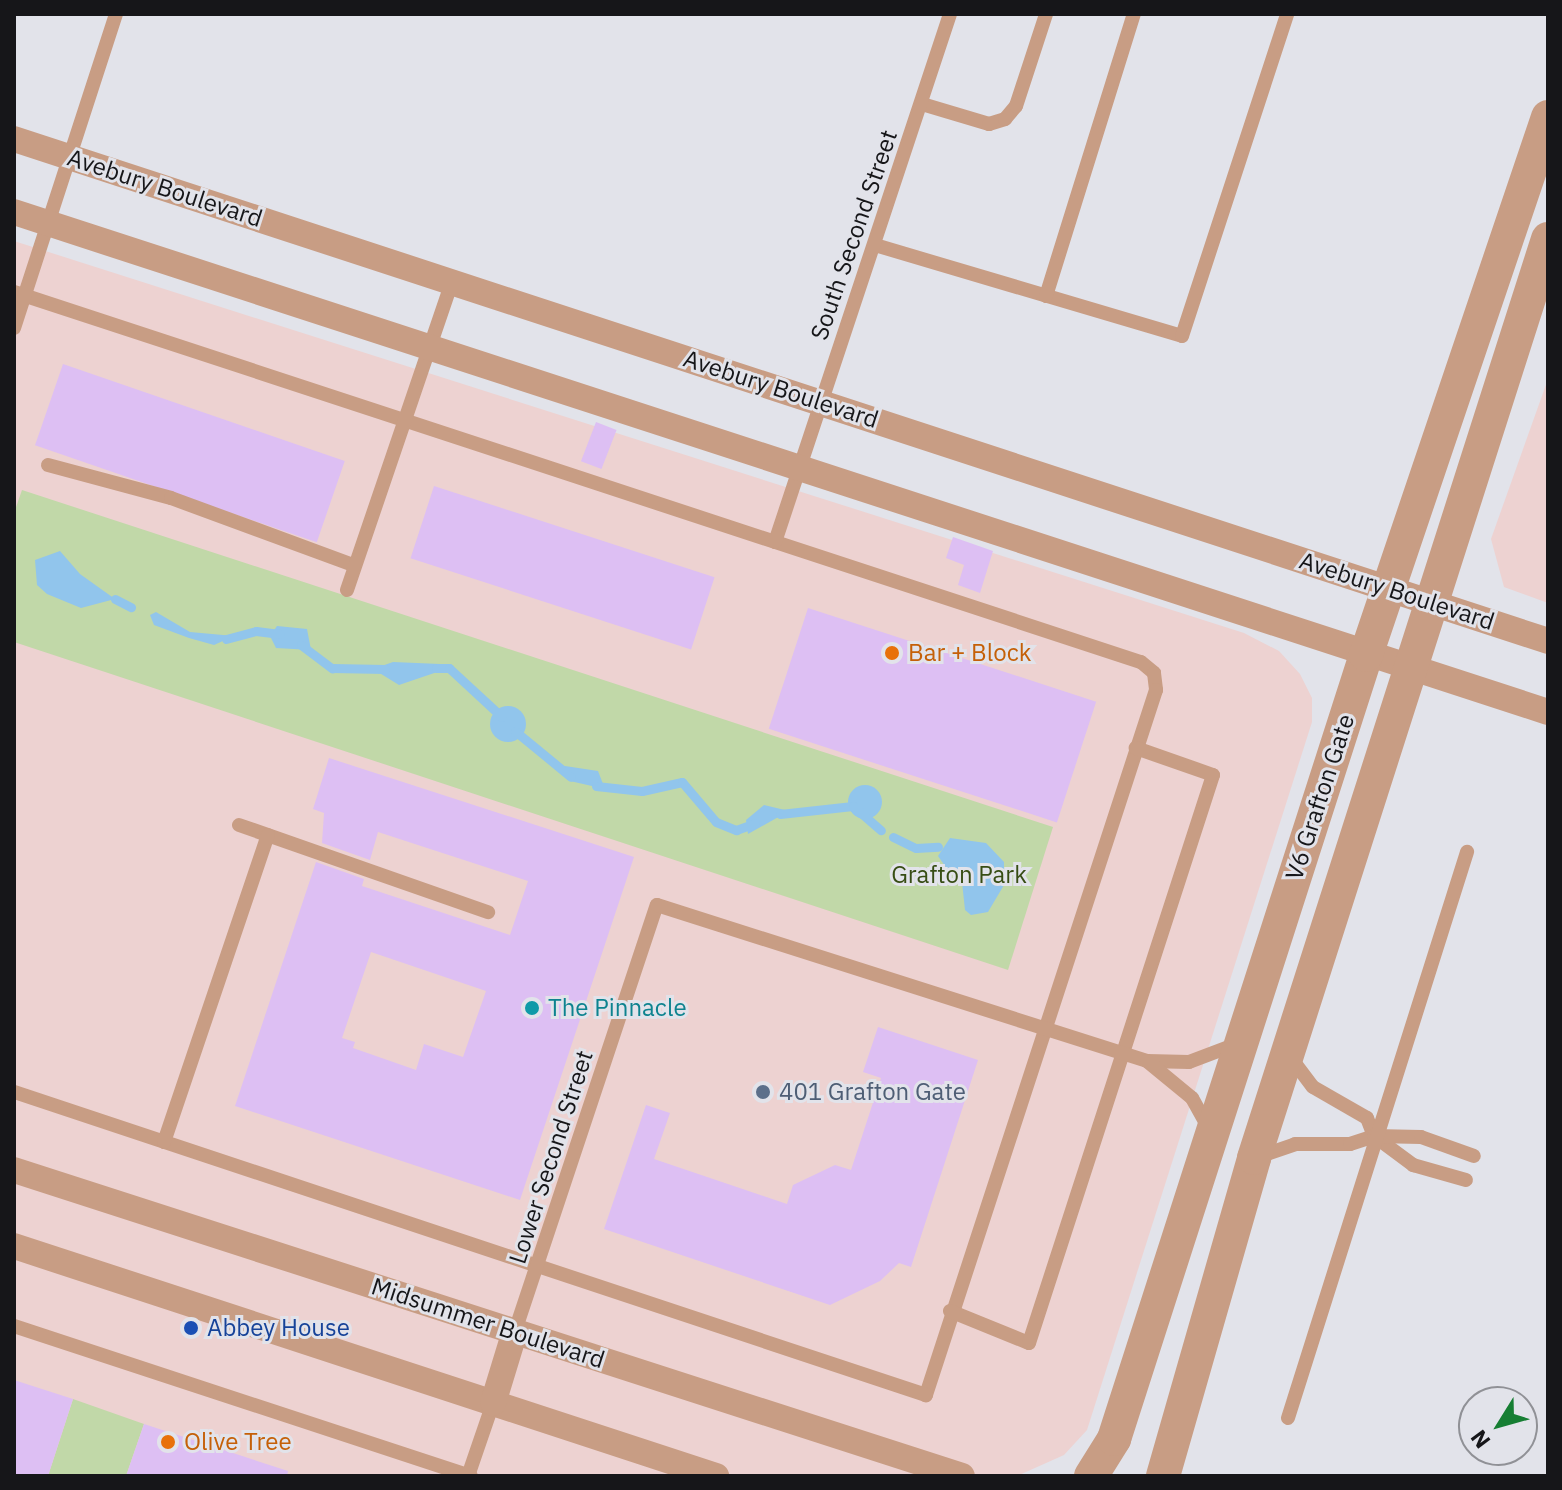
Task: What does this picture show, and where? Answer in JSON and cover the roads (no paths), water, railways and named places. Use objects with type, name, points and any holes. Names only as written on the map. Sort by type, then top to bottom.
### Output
[{"type":"street","name":"V6 Grafton Gate","points":[[1091,1476],[1114,1439],[1366,655],[1548,117]]},
{"type":"street","name":"Avebury Boulevard","points":[[14,139],[1546,640]]},
{"type":"street","points":[[14,212],[1548,712]]},
{"type":"street","name":"V6 Grafton Gate","points":[[1163,1476],[1254,1158],[1414,670],[1454,523],[1548,239]]},
{"type":"street","name":"Midsummer Boulevard","points":[[14,1170],[962,1476]]},
{"type":"street","points":[[14,1246],[716,1476]]},
{"type":"street","points":[[493,1403],[515,1331]]},
{"type":"lane","points":[[14,328],[19,294],[48,223],[116,14]]},
{"type":"lane","name":"South Second Street","points":[[775,542],[950,14]]},
{"type":"lane","points":[[922,104],[989,124],[1005,119],[1016,106],[1046,14]]},
{"type":"lane","points":[[1046,296],[1134,14]]},
{"type":"lane","points":[[875,245],[1182,336],[1287,14]]},
{"type":"lane","points":[[347,590],[401,418],[452,281]]},
{"type":"lane","points":[[14,1092],[540,1262],[926,1395],[950,1311],[1156,690],[1154,673],[1141,662],[19,294]]},
{"type":"lane","points":[[48,465],[171,498],[353,565]]},
{"type":"lane","points":[[950,1311],[1029,1343],[1213,775],[1136,748]]},
{"type":"lane","points":[[239,825],[488,912]]},
{"type":"lane","points":[[164,1142],[268,835]]},
{"type":"lane","points":[[1288,1418],[1374,1136],[1467,852]]},
{"type":"lane","name":"Lower Second Street","points":[[515,1331],[657,905],[1043,1026]]},
{"type":"lane","points":[[1043,1026],[1147,1061],[1189,1062],[1241,1042]]},
{"type":"lane","points":[[1288,1054],[1313,1087],[1367,1118],[1374,1136],[1413,1165],[1466,1180]]},
{"type":"lane","points":[[1147,1061],[1192,1098],[1211,1136]]},
{"type":"lane","points":[[1254,1158],[1295,1144],[1350,1144],[1374,1136],[1421,1137],[1474,1156]]},
{"type":"lane","points":[[14,1326],[469,1476],[493,1403]]},
{"type":"water","points":[[60,551],[80,574],[115,599],[81,608],[47,594],[37,585],[35,560]]},
{"type":"water","points":[[156,612],[190,632],[234,636],[214,645],[189,638],[154,625],[150,615]]},
{"type":"water","points":[[277,626],[307,629],[311,650],[276,648],[270,636]]},
{"type":"water","points":[[393,662],[440,664],[449,668],[399,685],[373,669]]},
{"type":"water","points":[[508,706],[521,711],[526,724],[521,737],[508,742],[495,737],[490,724],[495,711]]},
{"type":"water","points":[[565,766],[598,771],[605,789],[570,781],[561,774]]},
{"type":"water","points":[[865,785],[877,790],[882,802],[877,814],[865,819],[853,814],[848,802],[853,790]]},
{"type":"water","points":[[764,805],[789,811],[748,834],[746,820]]},
{"type":"water","points":[[950,838],[986,843],[1004,862],[1004,885],[988,912],[971,915],[965,910],[961,873],[947,869],[938,856]]},
{"type":"waterway","points":[[115,599],[131,607]]},
{"type":"waterway","points":[[226,639],[256,631],[280,634]]},
{"type":"waterway","points":[[301,645],[332,668],[385,669]]},
{"type":"waterway","points":[[436,668],[449,668],[502,717]]},
{"type":"waterway","points":[[515,731],[571,777]]},
{"type":"waterway","points":[[596,786],[642,791],[682,782],[716,822],[736,830],[755,823]]},
{"type":"waterway","points":[[780,814],[853,806],[881,830]]},
{"type":"waterway","points":[[893,837],[916,848],[938,847]]},
{"type":"place","name":"Bar + Block","points":[[892,653]]},
{"type":"place","name":"The Pinnacle","points":[[532,1008]]},
{"type":"place","name":"401 Grafton Gate","points":[[763,1092]]},
{"type":"place","name":"Abbey House","points":[[191,1328]]},
{"type":"place","name":"Olive Tree","points":[[168,1442]]},
{"type":"park label","name":"Grafton Park","points":[[959,875]]}]
